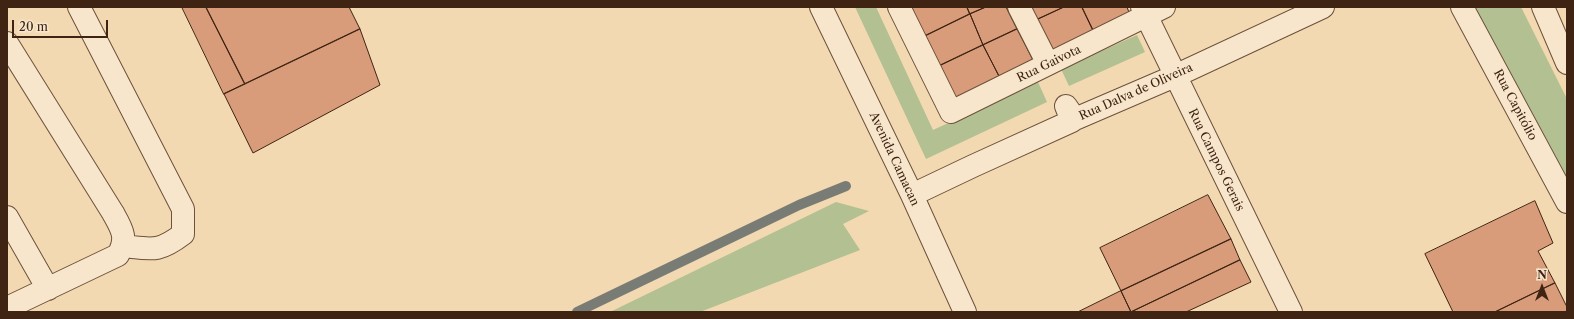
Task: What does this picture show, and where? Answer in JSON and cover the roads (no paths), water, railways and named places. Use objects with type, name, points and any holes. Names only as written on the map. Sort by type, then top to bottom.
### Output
[{"type":"street","points":[[79,7],[183,209],[183,234],[170,243],[154,249],[123,246]]},
{"type":"street","name":"Avenida Camacan","points":[[822,7],[912,196],[965,312]]},
{"type":"street","name":"Rua Gaivota","points":[[899,7],[950,112],[1048,64],[1151,10]]},
{"type":"street","points":[[1019,7],[1048,64]]},
{"type":"street","name":"Rua Dalva de Oliveira","points":[[912,196],[1072,121],[1066,106],[1075,119],[1175,76],[1323,7]]},
{"type":"street","name":"Rua Capitólio","points":[[1462,7],[1567,202]]},
{"type":"street","points":[[1546,8],[1567,63]]},
{"type":"street","name":"Rua Campos Gerais","points":[[1151,10],[1175,76],[1291,312]]},
{"type":"street","points":[[7,43],[116,218],[121,227],[123,246],[118,255],[7,308]]},
{"type":"street","points":[[7,217],[48,289]]},
{"type":"waterway","points":[[577,312],[799,205],[846,186]]}]
